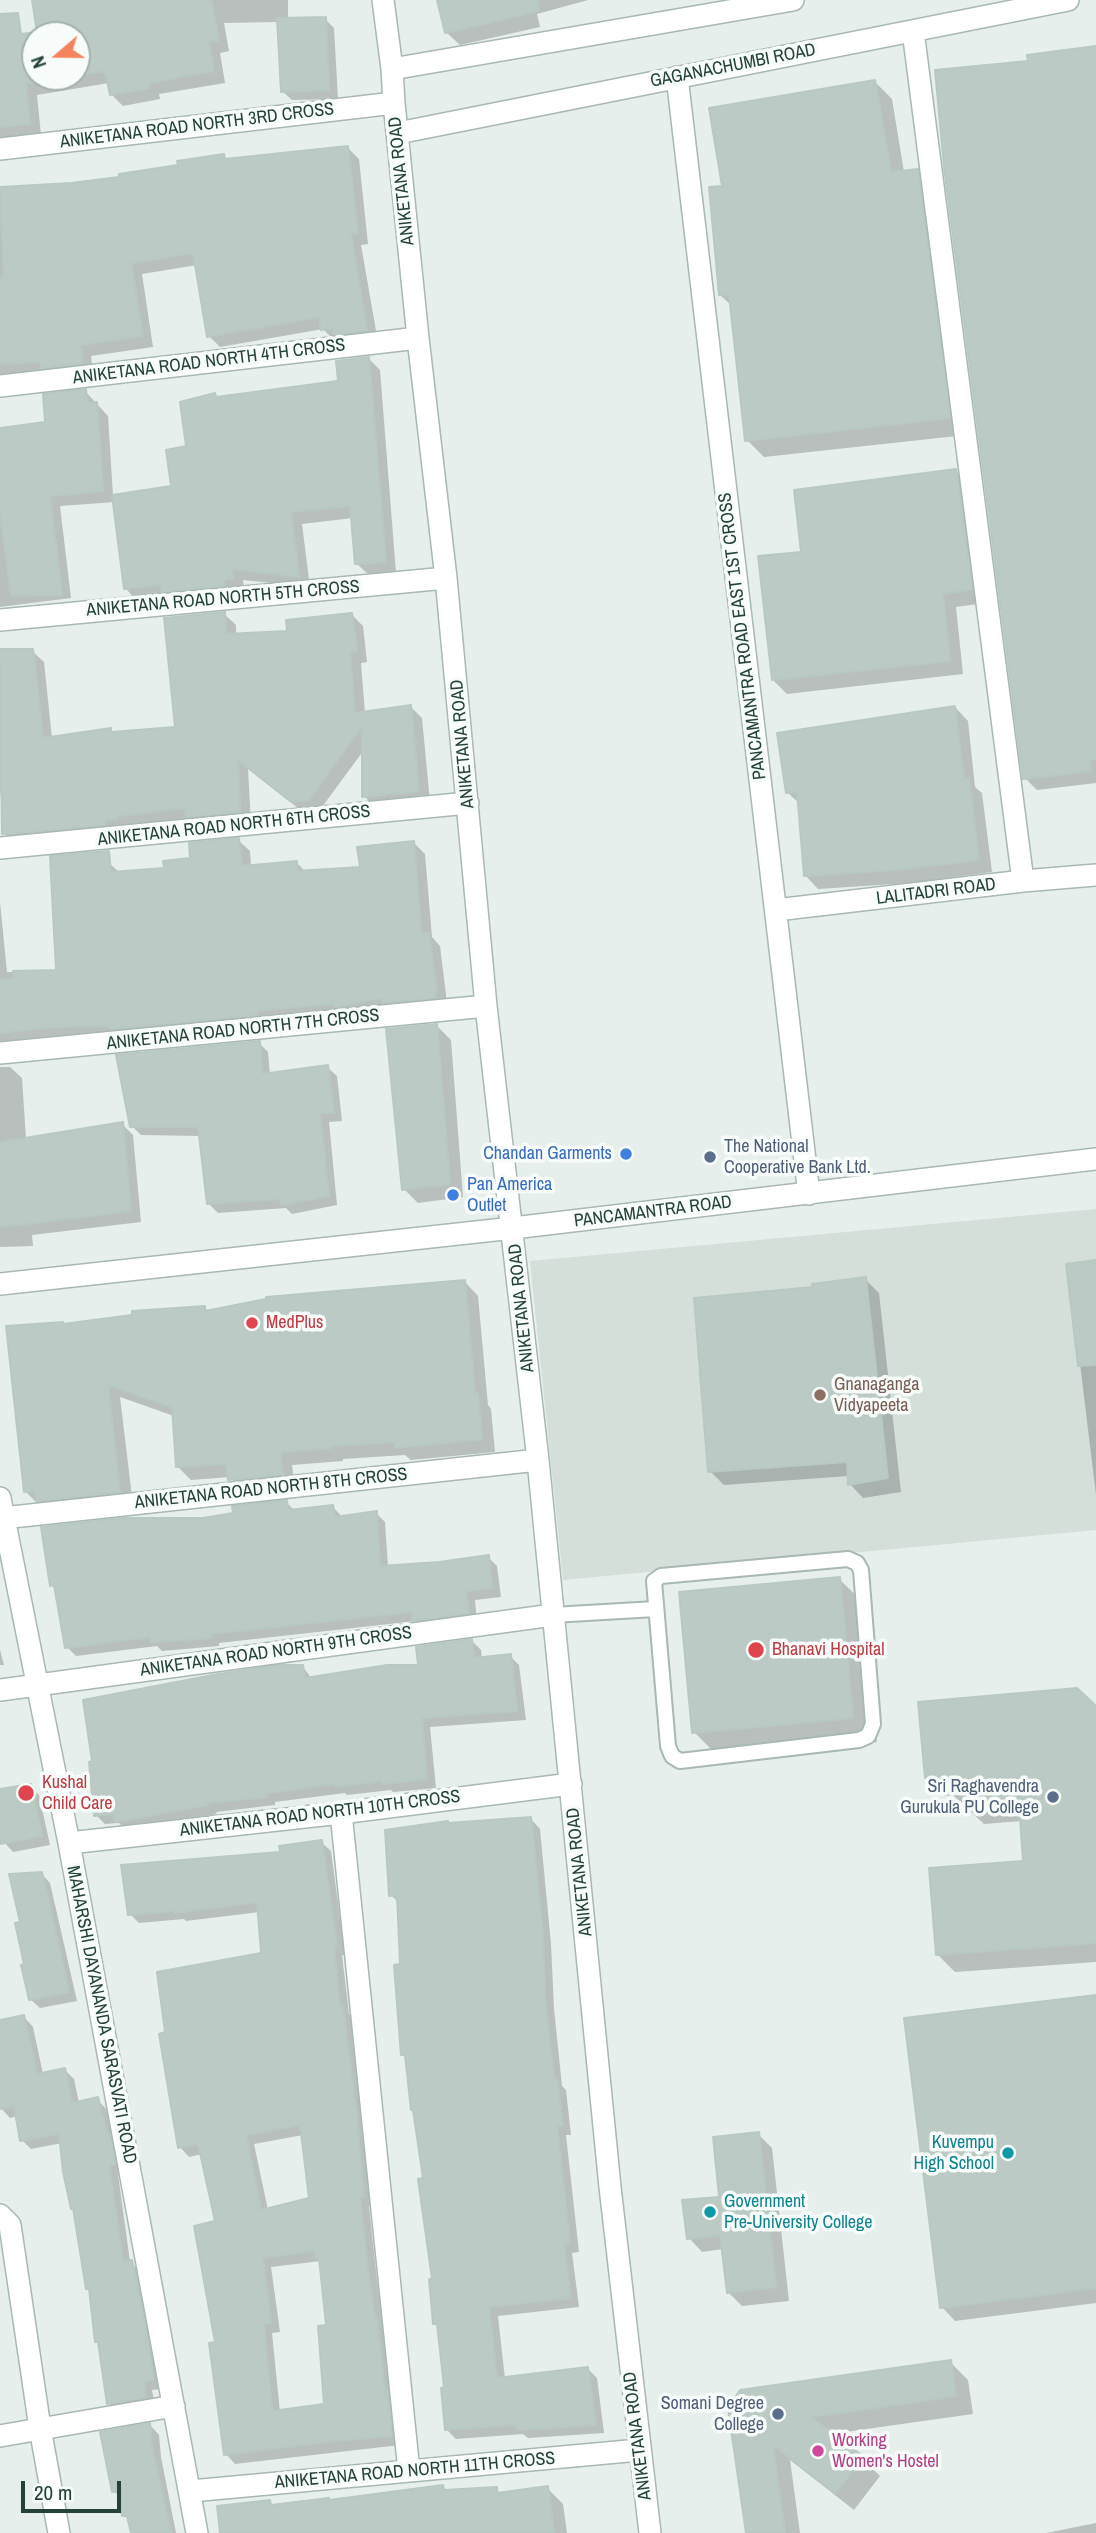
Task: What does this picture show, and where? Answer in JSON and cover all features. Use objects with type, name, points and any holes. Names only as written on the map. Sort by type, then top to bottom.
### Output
[{"type":"street","name":"ANIKETANA ROAD","points":[[383,0],[446,578],[486,1006],[538,1460],[610,2187],[650,2533]]},
{"type":"street","points":[[392,69],[793,0]]},
{"type":"street","name":"GAGANACHUMBI ROAD","points":[[398,132],[1068,0]]},
{"type":"street","points":[[913,31],[1023,881]]},
{"type":"street","name":"PANCAMANTRA ROAD EAST 1ST CROSS","points":[[677,78],[808,1194]]},
{"type":"street","name":"ANIKETANA ROAD NORTH 3RD CROSS","points":[[0,149],[394,103]]},
{"type":"street","name":"ANIKETANA ROAD NORTH 4TH CROSS","points":[[0,386],[418,338]]},
{"type":"street","name":"ANIKETANA ROAD NORTH 5TH CROSS","points":[[0,620],[446,578]]},
{"type":"street","name":"ANIKETANA ROAD NORTH 6TH CROSS","points":[[0,848],[468,803]]},
{"type":"street","name":"LALITADRI ROAD","points":[[776,910],[1096,875]]},
{"type":"street","name":"ANIKETANA ROAD NORTH 7TH CROSS","points":[[0,1053],[486,1006]]},
{"type":"street","name":"PANCAMANTRA ROAD","points":[[0,1284],[513,1228],[1096,1159]]},
{"type":"street","name":"ANIKETANA ROAD NORTH 8TH CROSS","points":[[2,1508],[538,1460]]},
{"type":"street","name":"MAHARSHI DAYANANDA SARASVATI ROAD","points":[[2,1508],[69,1843],[197,2533]]},
{"type":"street","name":"ANIKETANA ROAD NORTH 9TH CROSS","points":[[0,1690],[553,1615]]},
{"type":"street","name":"ANIKETANA ROAD NORTH 10TH CROSS","points":[[69,1843],[571,1784]]},
{"type":"street","points":[[341,1813],[409,2471]]},
{"type":"street","points":[[0,2215],[10,2225],[40,2428],[60,2533]]},
{"type":"street","points":[[0,2436],[174,2406]]},
{"type":"street","name":"ANIKETANA ROAD NORTH 11TH CROSS","points":[[191,2491],[639,2450]]},
{"type":"lane","points":[[848,1559],[857,1563],[860,1570],[873,1724],[869,1736],[859,1741],[680,1761],[672,1756],[668,1746],[654,1609],[654,1581],[661,1576],[848,1559]]},
{"type":"lane","points":[[553,1615],[654,1609]]},
{"type":"shaded area","name":"Gnanaganga Vidyapeeta","points":[[1096,1209],[1096,1530],[563,1580],[530,1261]]},
{"type":"building","points":[[32,0],[211,0],[219,40],[209,42],[214,71],[149,83],[150,88],[110,95],[105,71],[91,73],[91,21],[35,21]]},
{"type":"building","points":[[437,0],[538,0],[539,11],[445,33]]},
{"type":"building","points":[[18,13],[21,34],[21,91],[27,91],[30,124],[0,127],[0,14]]},
{"type":"building","points":[[326,17],[329,90],[281,92],[277,18]]},
{"type":"building","points":[[1096,46],[1096,759],[1090,759],[1091,771],[1023,779],[944,167],[935,70],[1028,61],[1027,55]]},
{"type":"building","points":[[875,80],[891,172],[918,169],[950,418],[745,441],[729,295],[719,295],[709,187],[722,186],[709,108]]},
{"type":"building","points":[[348,146],[358,233],[351,234],[367,331],[333,335],[333,328],[321,330],[319,317],[207,337],[193,253],[131,263],[143,336],[81,345],[83,363],[41,368],[40,362],[0,364],[0,278],[4,277],[0,187],[119,177],[119,174],[178,165],[177,161],[224,154],[225,159]]},
{"type":"building","points":[[369,357],[386,562],[355,564],[350,506],[291,512],[299,577],[232,569],[233,579],[224,579],[224,586],[161,592],[161,585],[124,589],[112,495],[171,486],[166,450],[186,446],[180,402],[215,393],[216,397],[338,381],[336,361]]},
{"type":"building","points":[[86,389],[87,403],[97,402],[103,491],[50,496],[62,595],[11,596],[0,512],[0,428],[45,422],[43,394]]},
{"type":"building","points":[[956,469],[972,589],[943,594],[950,661],[772,680],[758,556],[801,552],[794,490]]},
{"type":"building","points":[[225,612],[226,634],[287,631],[286,620],[352,613],[357,651],[350,652],[355,713],[411,705],[419,791],[362,797],[362,726],[308,801],[290,801],[238,760],[240,812],[186,817],[185,808],[118,816],[118,819],[105,820],[105,825],[2,834],[0,649],[33,649],[43,738],[111,728],[111,732],[175,727],[164,618]]},
{"type":"building","points":[[955,706],[964,779],[969,778],[979,860],[895,870],[804,876],[797,792],[786,793],[777,733]]},
{"type":"building","points":[[239,838],[242,866],[297,861],[297,871],[360,867],[357,847],[414,841],[421,933],[429,933],[437,992],[435,998],[383,1003],[382,998],[334,1007],[333,1004],[271,1009],[257,1011],[258,1015],[111,1029],[110,1026],[53,1027],[0,1033],[0,980],[14,979],[13,971],[56,970],[50,856],[109,851],[111,872],[164,868],[163,861],[190,858],[189,843]]},
{"type":"building","points":[[437,1024],[450,1184],[402,1190],[386,1029]]},
{"type":"building","points":[[260,1041],[262,1074],[328,1065],[334,1113],[320,1113],[329,1196],[281,1205],[280,1199],[207,1204],[198,1127],[130,1127],[116,1055]]},
{"type":"building","points":[[123,1122],[131,1211],[0,1227],[0,1142]]},
{"type":"building","points":[[1096,1260],[1096,1365],[1078,1366],[1066,1264]]},
{"type":"building","points":[[866,1277],[888,1478],[848,1485],[847,1462],[708,1472],[694,1298],[813,1287],[812,1284]]},
{"type":"building","points":[[465,1280],[475,1394],[478,1393],[482,1439],[395,1448],[395,1442],[280,1452],[283,1474],[228,1480],[226,1464],[176,1467],[172,1407],[108,1385],[120,1492],[37,1501],[35,1491],[24,1492],[6,1326],[63,1324],[132,1315],[132,1311],[205,1306],[205,1311],[266,1297]]},
{"type":"building","points":[[287,1500],[288,1510],[333,1505],[335,1517],[377,1511],[380,1566],[489,1555],[492,1588],[466,1591],[469,1613],[413,1621],[412,1612],[210,1634],[211,1638],[151,1642],[150,1637],[65,1648],[54,1585],[50,1586],[41,1527],[123,1518],[203,1518],[233,1513],[232,1506]]},
{"type":"building","name":"Bhanavi Hospital","points":[[840,1577],[853,1718],[692,1733],[679,1592]]},
{"type":"building","points":[[472,1639],[474,1658],[511,1654],[517,1711],[422,1718],[427,1779],[336,1787],[336,1784],[266,1793],[267,1797],[208,1803],[115,1822],[114,1814],[94,1816],[89,1762],[92,1761],[83,1700],[279,1665],[303,1665],[305,1678],[387,1665],[418,1665],[416,1647]]},
{"type":"building","points":[[1077,1688],[1096,1706],[1096,1943],[936,1955],[929,1868],[1023,1861],[1020,1819],[1001,1803],[964,1806],[963,1791],[947,1792],[946,1777],[925,1778],[918,1702]]},
{"type":"building","points":[[31,1784],[42,1836],[0,1844],[0,1789]]},
{"type":"building","points":[[531,1817],[543,1933],[545,1999],[554,2079],[557,2079],[563,2126],[557,2126],[570,2243],[564,2244],[571,2298],[489,2307],[497,2378],[588,2367],[596,2425],[517,2430],[516,2425],[445,2430],[441,2388],[444,2387],[437,2324],[433,2324],[429,2279],[432,2279],[418,2179],[423,2178],[405,2055],[401,2055],[394,1965],[400,1964],[397,1895],[389,1896],[385,1830],[448,1821]]},
{"type":"building","points":[[322,1840],[337,1946],[334,1946],[340,2007],[343,2006],[357,2119],[364,2197],[360,2197],[368,2270],[377,2318],[385,2392],[388,2392],[392,2436],[224,2455],[209,2343],[215,2342],[194,2226],[215,2221],[198,2144],[178,2148],[159,2034],[165,2032],[157,1972],[261,1953],[257,1902],[175,1913],[128,1915],[121,1865],[280,1852],[279,1846]],"holes":[[[300,2125],[309,2198],[261,2210],[246,2135]],[[315,2251],[316,2258],[319,2258],[326,2325],[318,2326],[324,2404],[272,2411],[264,2324],[271,2323],[263,2258]]]},
{"type":"building","points":[[42,1872],[69,1992],[29,2000],[15,1923],[20,1922],[9,1874]]},
{"type":"building","name":"Kuvempu High School","points":[[1096,1995],[1096,2288],[940,2308],[904,2018]]},
{"type":"building","points":[[24,2015],[37,2074],[65,2068],[72,2103],[98,2097],[107,2134],[110,2134],[115,2164],[109,2165],[123,2261],[132,2260],[147,2335],[153,2380],[144,2381],[146,2397],[107,2404],[98,2342],[95,2342],[89,2289],[86,2289],[73,2208],[71,2209],[63,2172],[59,2134],[20,2141],[14,2106],[0,2109],[0,2020]]},
{"type":"building","name":"Government Pre-University College","points":[[759,2132],[776,2287],[727,2293],[720,2235],[687,2239],[682,2200],[719,2197],[713,2137]]},
{"type":"building","name":"Working Women's Hostel","points":[[951,2360],[956,2396],[811,2417],[864,2457],[835,2493],[773,2445],[785,2533],[746,2533],[728,2408],[740,2390]]},
{"type":"building","points":[[150,2423],[152,2447],[171,2533],[131,2533],[127,2516],[122,2516],[118,2491],[112,2492],[100,2432]]},
{"type":"building","points":[[443,2485],[444,2490],[497,2487],[497,2493],[548,2486],[554,2533],[220,2533],[217,2506],[270,2500],[271,2505],[329,2500]]},
{"type":"place","name":"Chandan Garments","points":[[626,1154]]},
{"type":"place","name":"The National Cooperative Bank Ltd.","points":[[710,1157]]},
{"type":"place","name":"Pan America Outlet","points":[[453,1195]]},
{"type":"place","name":"MedPlus","points":[[252,1323]]},
{"type":"place","name":"Gnanaganga Vidyapeeta","points":[[820,1395]]},
{"type":"place","name":"Bhanavi Hospital","points":[[756,1650]]},
{"type":"place","name":"Kushal Child Care","points":[[26,1793]]},
{"type":"place","name":"Sri Raghavendra Gurukula PU College","points":[[1053,1797]]},
{"type":"place","name":"Kuvempu High School","points":[[1008,2153]]},
{"type":"place","name":"Government Pre-University College","points":[[710,2212]]},
{"type":"place","name":"Somani Degree College","points":[[778,2414]]},
{"type":"place","name":"Working Women's Hostel","points":[[818,2451]]}]
